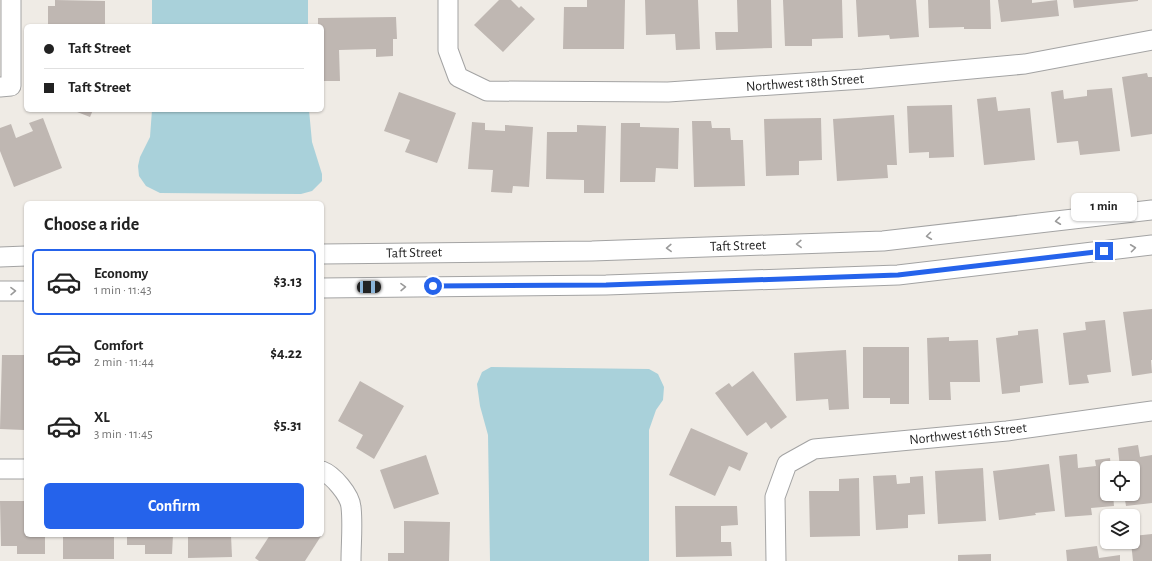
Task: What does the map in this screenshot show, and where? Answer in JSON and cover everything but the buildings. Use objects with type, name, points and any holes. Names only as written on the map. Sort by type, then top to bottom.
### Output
[{"type":"street","points":[[5,87],[11,0]]},
{"type":"street","name":"Northwest 18th Street","points":[[448,0],[448,50],[458,77],[487,91],[668,92],[863,79],[1025,64],[1152,40]]},
{"type":"street","name":"Taft Street","points":[[324,254],[592,251],[883,241],[1152,210]]},
{"type":"street","points":[[324,288],[606,285],[898,275],[1152,245]]},
{"type":"street","points":[[0,257],[24,256]]},
{"type":"street","points":[[0,291],[24,290]]},
{"type":"street","name":"Northwest 16th Street","points":[[776,561],[776,497],[787,464],[814,449],[1007,431],[1152,411]]},
{"type":"street","points":[[0,469],[24,469]]},
{"type":"street","points":[[324,472],[338,482],[351,505],[351,561]]},
{"type":"water","points":[[152,0],[308,0],[308,24],[152,24]]},
{"type":"water","points":[[152,112],[309,112],[312,142],[322,174],[322,181],[312,191],[301,194],[160,193],[146,186],[139,176],[138,166],[140,157],[150,137]]},
{"type":"water","points":[[491,367],[649,369],[658,374],[664,387],[663,400],[656,410],[649,430],[649,561],[490,561],[488,435],[480,406],[477,384],[482,372]]},
{"type":"route","points":[[433,286],[606,285],[898,275],[1104,251]]}]
